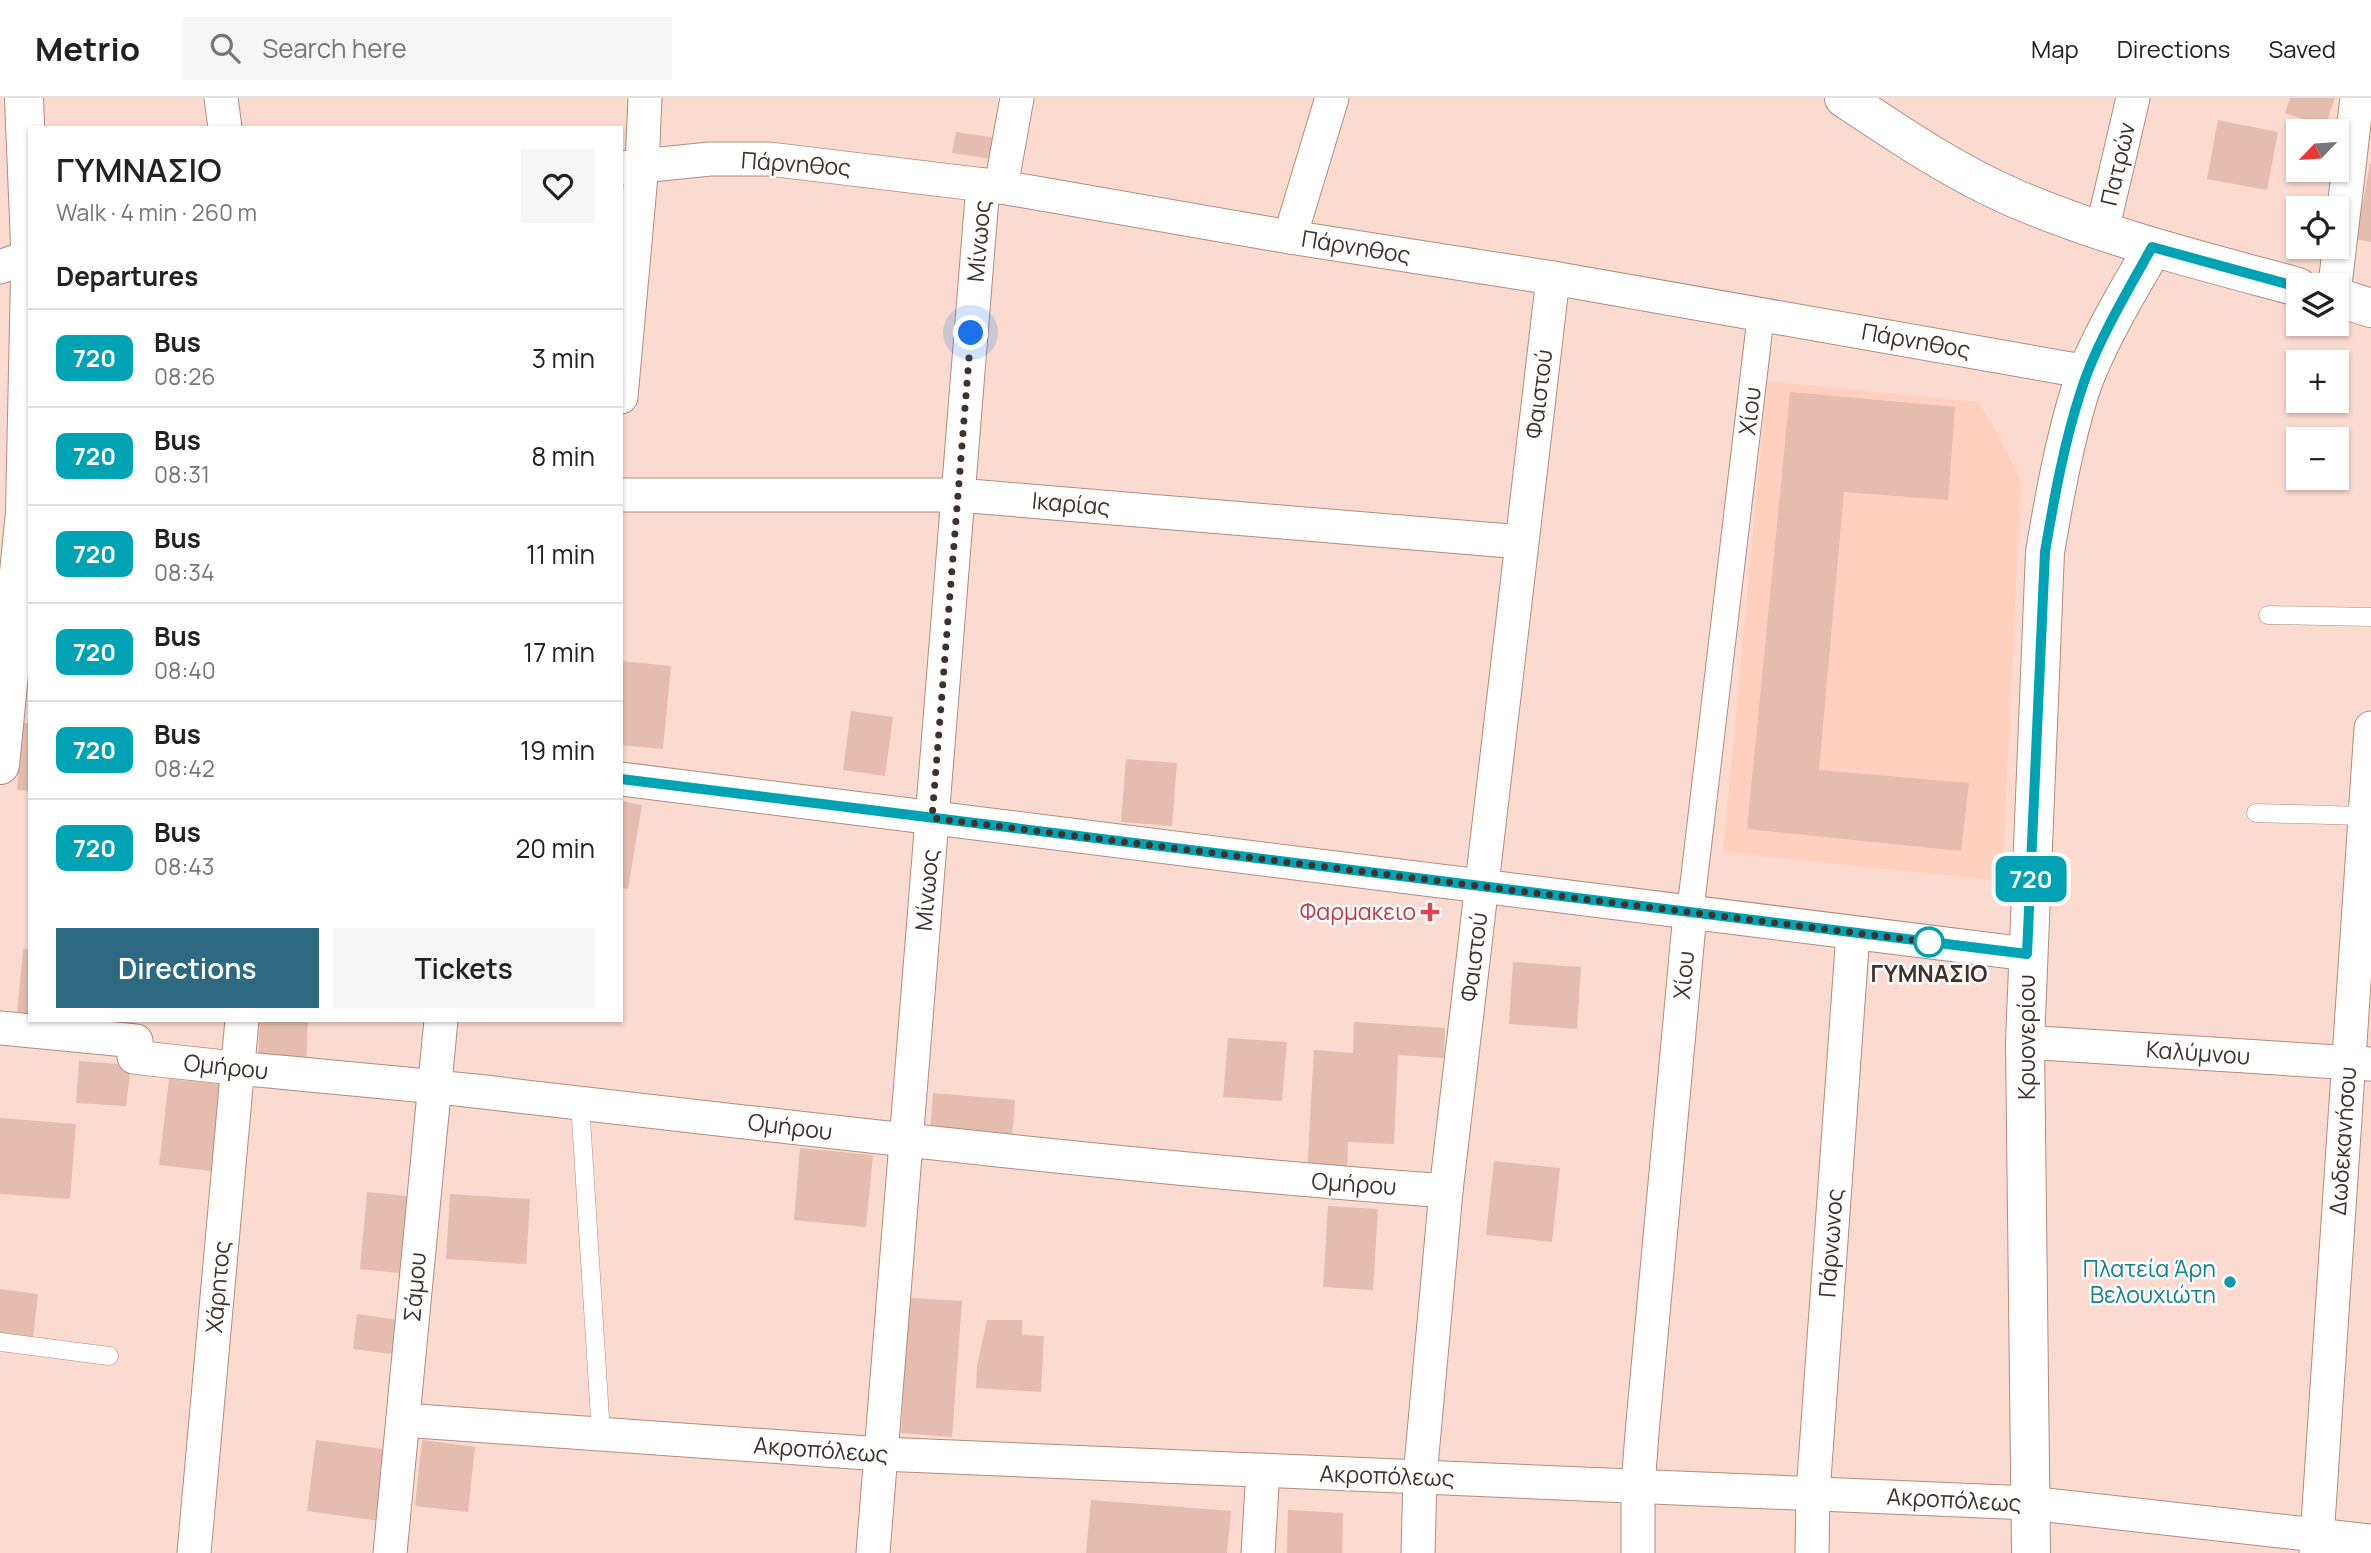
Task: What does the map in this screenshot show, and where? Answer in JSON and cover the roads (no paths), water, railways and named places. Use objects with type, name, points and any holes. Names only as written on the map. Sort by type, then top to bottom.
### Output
[{"type":"street","points":[[24,98],[28,196]]},
{"type":"street","points":[[221,98],[225,126]]},
{"type":"street","points":[[623,355],[632,166],[645,98]]},
{"type":"street","name":"Μίνωος","points":[[873,1553],[958,495],[992,186],[1017,98]]},
{"type":"street","points":[[1290,237],[1332,98]]},
{"type":"street","points":[[1844,98],[1957,168],[2011,197],[2152,247],[2286,283]]},
{"type":"street","name":"Πατρών","points":[[2102,231],[2133,98]]},
{"type":"street","points":[[2336,273],[2357,98]]},
{"type":"street","name":"Πάρνηθος","points":[[632,166],[710,159],[769,159],[992,186],[1290,237],[1553,278],[2088,372]]},
{"type":"street","name":"Κρυονερίου","points":[[2031,1553],[2025,1042],[2045,552],[2055,495],[2081,390],[2152,247]]},
{"type":"street","points":[[0,267],[28,257]]},
{"type":"street","name":"Φαιστού","points":[[1418,1553],[1420,1477],[1446,1191],[1553,278]]},
{"type":"street","points":[[2349,301],[2371,308]]},
{"type":"street","name":"Χίου","points":[[1638,1553],[1638,1486],[1690,913],[1762,314]]},
{"type":"street","points":[[0,765],[12,704],[28,316]]},
{"type":"street","name":"Ικαρίας","points":[[623,495],[958,495],[1521,542]]},
{"type":"street","name":"Δωδεκανήσου","points":[[2316,1543],[2360,1064],[2364,816],[2371,728]]},
{"type":"street","points":[[623,779],[2027,954]]},
{"type":"street","name":"Πάρνωνος","points":[[1811,1553],[1853,933]]},
{"type":"street","name":"Χάρητος","points":[[194,1553],[242,1022]]},
{"type":"street","name":"Σάμου","points":[[390,1553],[441,1022]]},
{"type":"street","name":"Ομήρου","points":[[0,1028],[135,1049],[237,1069],[435,1087],[906,1140],[1279,1178],[1446,1191]]},
{"type":"street","name":"Καλύμνου","points":[[2025,1042],[2360,1064]]},
{"type":"street","name":"Ακροπόλεως","points":[[402,1420],[881,1454],[2029,1503],[2316,1543],[2371,1541]]},
{"type":"street","points":[[1258,1553],[1263,1470]]},
{"type":"lane","points":[[2268,615],[2371,617]]},
{"type":"lane","points":[[2256,813],[2364,816]]},
{"type":"lane","points":[[580,1103],[601,1434]]},
{"type":"lane","points":[[0,1342],[110,1356]]},
{"type":"place","name":"Φαρμακειο","points":[[1430,912]]},
{"type":"place","name":"ΓΥΜΝΑΣΙΟ","points":[[1929,942]]},
{"type":"place","name":"Πλατεία Άρη Βελουχιώτη","points":[[2230,1282]]}]
